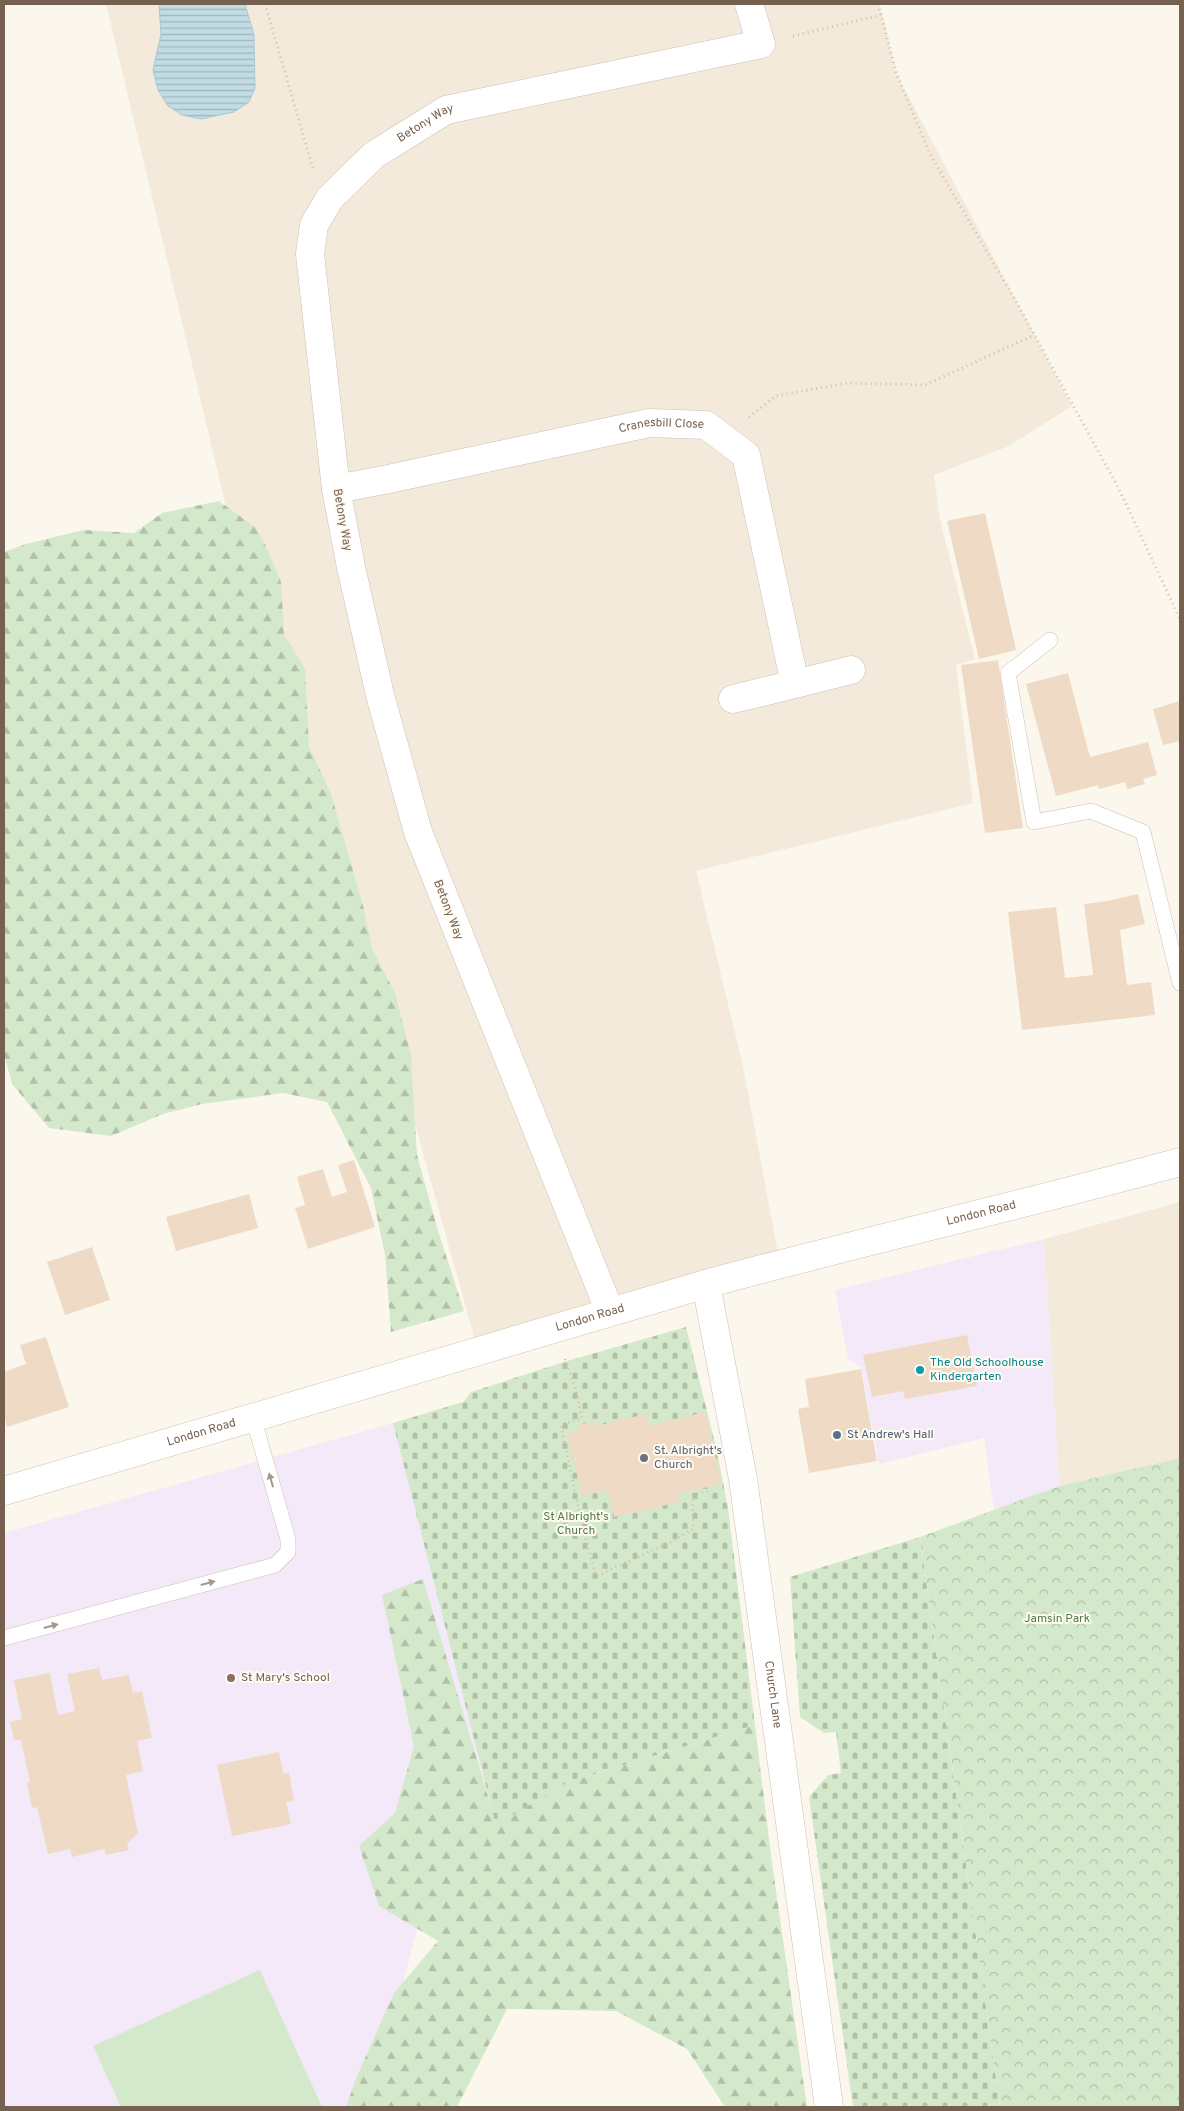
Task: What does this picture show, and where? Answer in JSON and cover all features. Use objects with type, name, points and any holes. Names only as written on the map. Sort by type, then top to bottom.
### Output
[{"type":"street","points":[[748,4],[761,44]]},
{"type":"street","name":"Betony Way","points":[[610,1312],[418,832],[380,695],[351,567],[336,489],[310,254],[314,225],[330,198],[374,155],[446,110],[761,44]]},
{"type":"street","name":"Cranesbill Close","points":[[336,489],[649,423],[706,425],[746,455],[795,684]]},
{"type":"street","points":[[733,699],[851,670]]},
{"type":"street","name":"London Road","points":[[4,1491],[802,1257],[947,1224],[1180,1162]]},
{"type":"street","name":"Church Lane","points":[[706,1284],[743,1479],[829,2107]]},
{"type":"lane","points":[[1050,640],[1008,673],[1034,822],[1092,811],[1143,832],[1180,983]]},
{"type":"lane","points":[[4,1638],[275,1565],[288,1552],[288,1539],[253,1417]]},
{"type":"path","points":[[265,4],[314,172],[330,198]]},
{"type":"path","points":[[878,4],[896,75],[930,154],[1034,335],[1119,489],[1180,619]]},
{"type":"path","points":[[761,44],[881,15]]},
{"type":"path","points":[[724,438],[776,396],[847,383],[925,384],[1034,335]]},
{"type":"path","points":[[547,1331],[567,1361],[582,1418],[561,1425],[581,1520],[596,1576],[669,1543],[692,1529],[692,1495],[724,1487],[743,1479]]},
{"type":"shaded area","points":[[106,4],[880,4],[897,75],[1072,406],[1009,446],[934,475],[940,520],[975,659],[956,665],[973,803],[696,871],[743,1066],[780,1264],[478,1351],[253,541],[232,532]]},
{"type":"shaded area","points":[[1180,1202],[1180,1458],[1059,1486],[1044,1239]]},
{"type":"shaded area","points":[[1044,1239],[1059,1486],[994,1510],[984,1438],[879,1464],[861,1367],[848,1359],[835,1290]]},
{"type":"shaded area","name":"St Mary's School","points":[[393,1423],[496,1824],[420,1920],[404,1978],[405,2107],[4,2107],[4,1533]]},
{"type":"green space","points":[[219,501],[256,528],[267,548],[281,582],[284,634],[305,669],[309,746],[331,794],[364,909],[372,948],[395,993],[411,1055],[417,1155],[438,1231],[464,1311],[391,1332],[385,1255],[371,1188],[327,1102],[283,1093],[202,1104],[163,1114],[111,1136],[49,1128],[12,1084],[4,1054],[4,552],[26,544],[83,530],[134,533],[162,513]]},
{"type":"green space","name":"St Albright's Church","points":[[686,1327],[716,1447],[728,1508],[755,1725],[568,1782],[496,1825],[393,1423],[463,1402],[471,1392],[567,1361]]},
{"type":"green space","name":"Jamsin Park","points":[[1180,1458],[1180,2107],[1000,2107],[920,1537],[1059,1486]]},
{"type":"green space","points":[[920,1537],[1000,2107],[853,2107],[809,1797],[828,1775],[841,1773],[836,1732],[824,1733],[800,1717],[790,1577]]},
{"type":"green space","points":[[423,1579],[496,1823],[568,1782],[755,1725],[771,1856],[807,2107],[725,2107],[687,2049],[616,2011],[507,2009],[457,2107],[346,2107],[357,2076],[394,1993],[438,1941],[379,1906],[359,1846],[395,1813],[414,1746],[382,1595]]},
{"type":"green space","points":[[260,1970],[322,2107],[121,2107],[93,2046]]},
{"type":"water","points":[[159,4],[245,4],[254,35],[255,88],[249,102],[234,112],[201,119],[182,115],[168,106],[158,90],[153,70],[161,34]]},
{"type":"building","points":[[985,513],[1016,650],[979,659],[947,521]]},
{"type":"building","points":[[998,660],[1023,828],[985,833],[961,665]]},
{"type":"building","points":[[1068,673],[1090,757],[1148,742],[1157,775],[1143,779],[1145,784],[1127,789],[1125,782],[1099,789],[1098,785],[1056,796],[1026,684]]},
{"type":"building","points":[[1180,701],[1180,741],[1163,745],[1153,709]]},
{"type":"building","points":[[1138,894],[1145,924],[1120,930],[1127,985],[1151,982],[1155,1015],[1022,1030],[1008,912],[1056,907],[1065,978],[1093,975],[1084,904]]},
{"type":"building","points":[[354,1160],[375,1227],[308,1249],[295,1208],[305,1205],[297,1177],[323,1169],[332,1197],[347,1192],[338,1165]]},
{"type":"building","points":[[249,1194],[258,1228],[176,1251],[166,1217]]},
{"type":"building","points":[[92,1247],[110,1300],[65,1315],[47,1262]]},
{"type":"building","name":"The Old Schoolhouse Kindergarten","points":[[967,1335],[977,1386],[905,1399],[903,1391],[872,1397],[863,1355]]},
{"type":"building","points":[[46,1337],[69,1407],[7,1427],[4,1416],[4,1372],[26,1364],[20,1345]]},
{"type":"building","name":"St Andrew's Hall","points":[[861,1369],[877,1461],[809,1473],[798,1409],[809,1407],[805,1379]]},
{"type":"building","name":"St. Albright's Church","points":[[705,1412],[722,1484],[677,1494],[679,1502],[614,1517],[608,1490],[582,1496],[567,1433],[579,1430],[578,1425],[595,1421],[596,1426],[646,1414],[649,1426]]},
{"type":"building","points":[[99,1668],[102,1680],[129,1675],[133,1693],[142,1691],[152,1738],[137,1741],[143,1771],[126,1775],[138,1833],[127,1844],[129,1850],[106,1855],[104,1849],[72,1857],[70,1849],[48,1854],[37,1807],[32,1808],[27,1783],[30,1782],[21,1740],[14,1740],[10,1722],[22,1719],[14,1680],[50,1673],[58,1715],[75,1711],[67,1674]]},
{"type":"building","points":[[279,1752],[283,1774],[289,1772],[294,1801],[286,1802],[291,1824],[232,1836],[217,1765]]},
{"type":"place","name":"The Old Schoolhouse Kindergarten","points":[[920,1370]]},
{"type":"place","name":"St Andrew's Hall","points":[[837,1435]]},
{"type":"place","name":"St. Albright's Church","points":[[644,1458]]},
{"type":"place","name":"St Mary's School","points":[[231,1678]]}]
